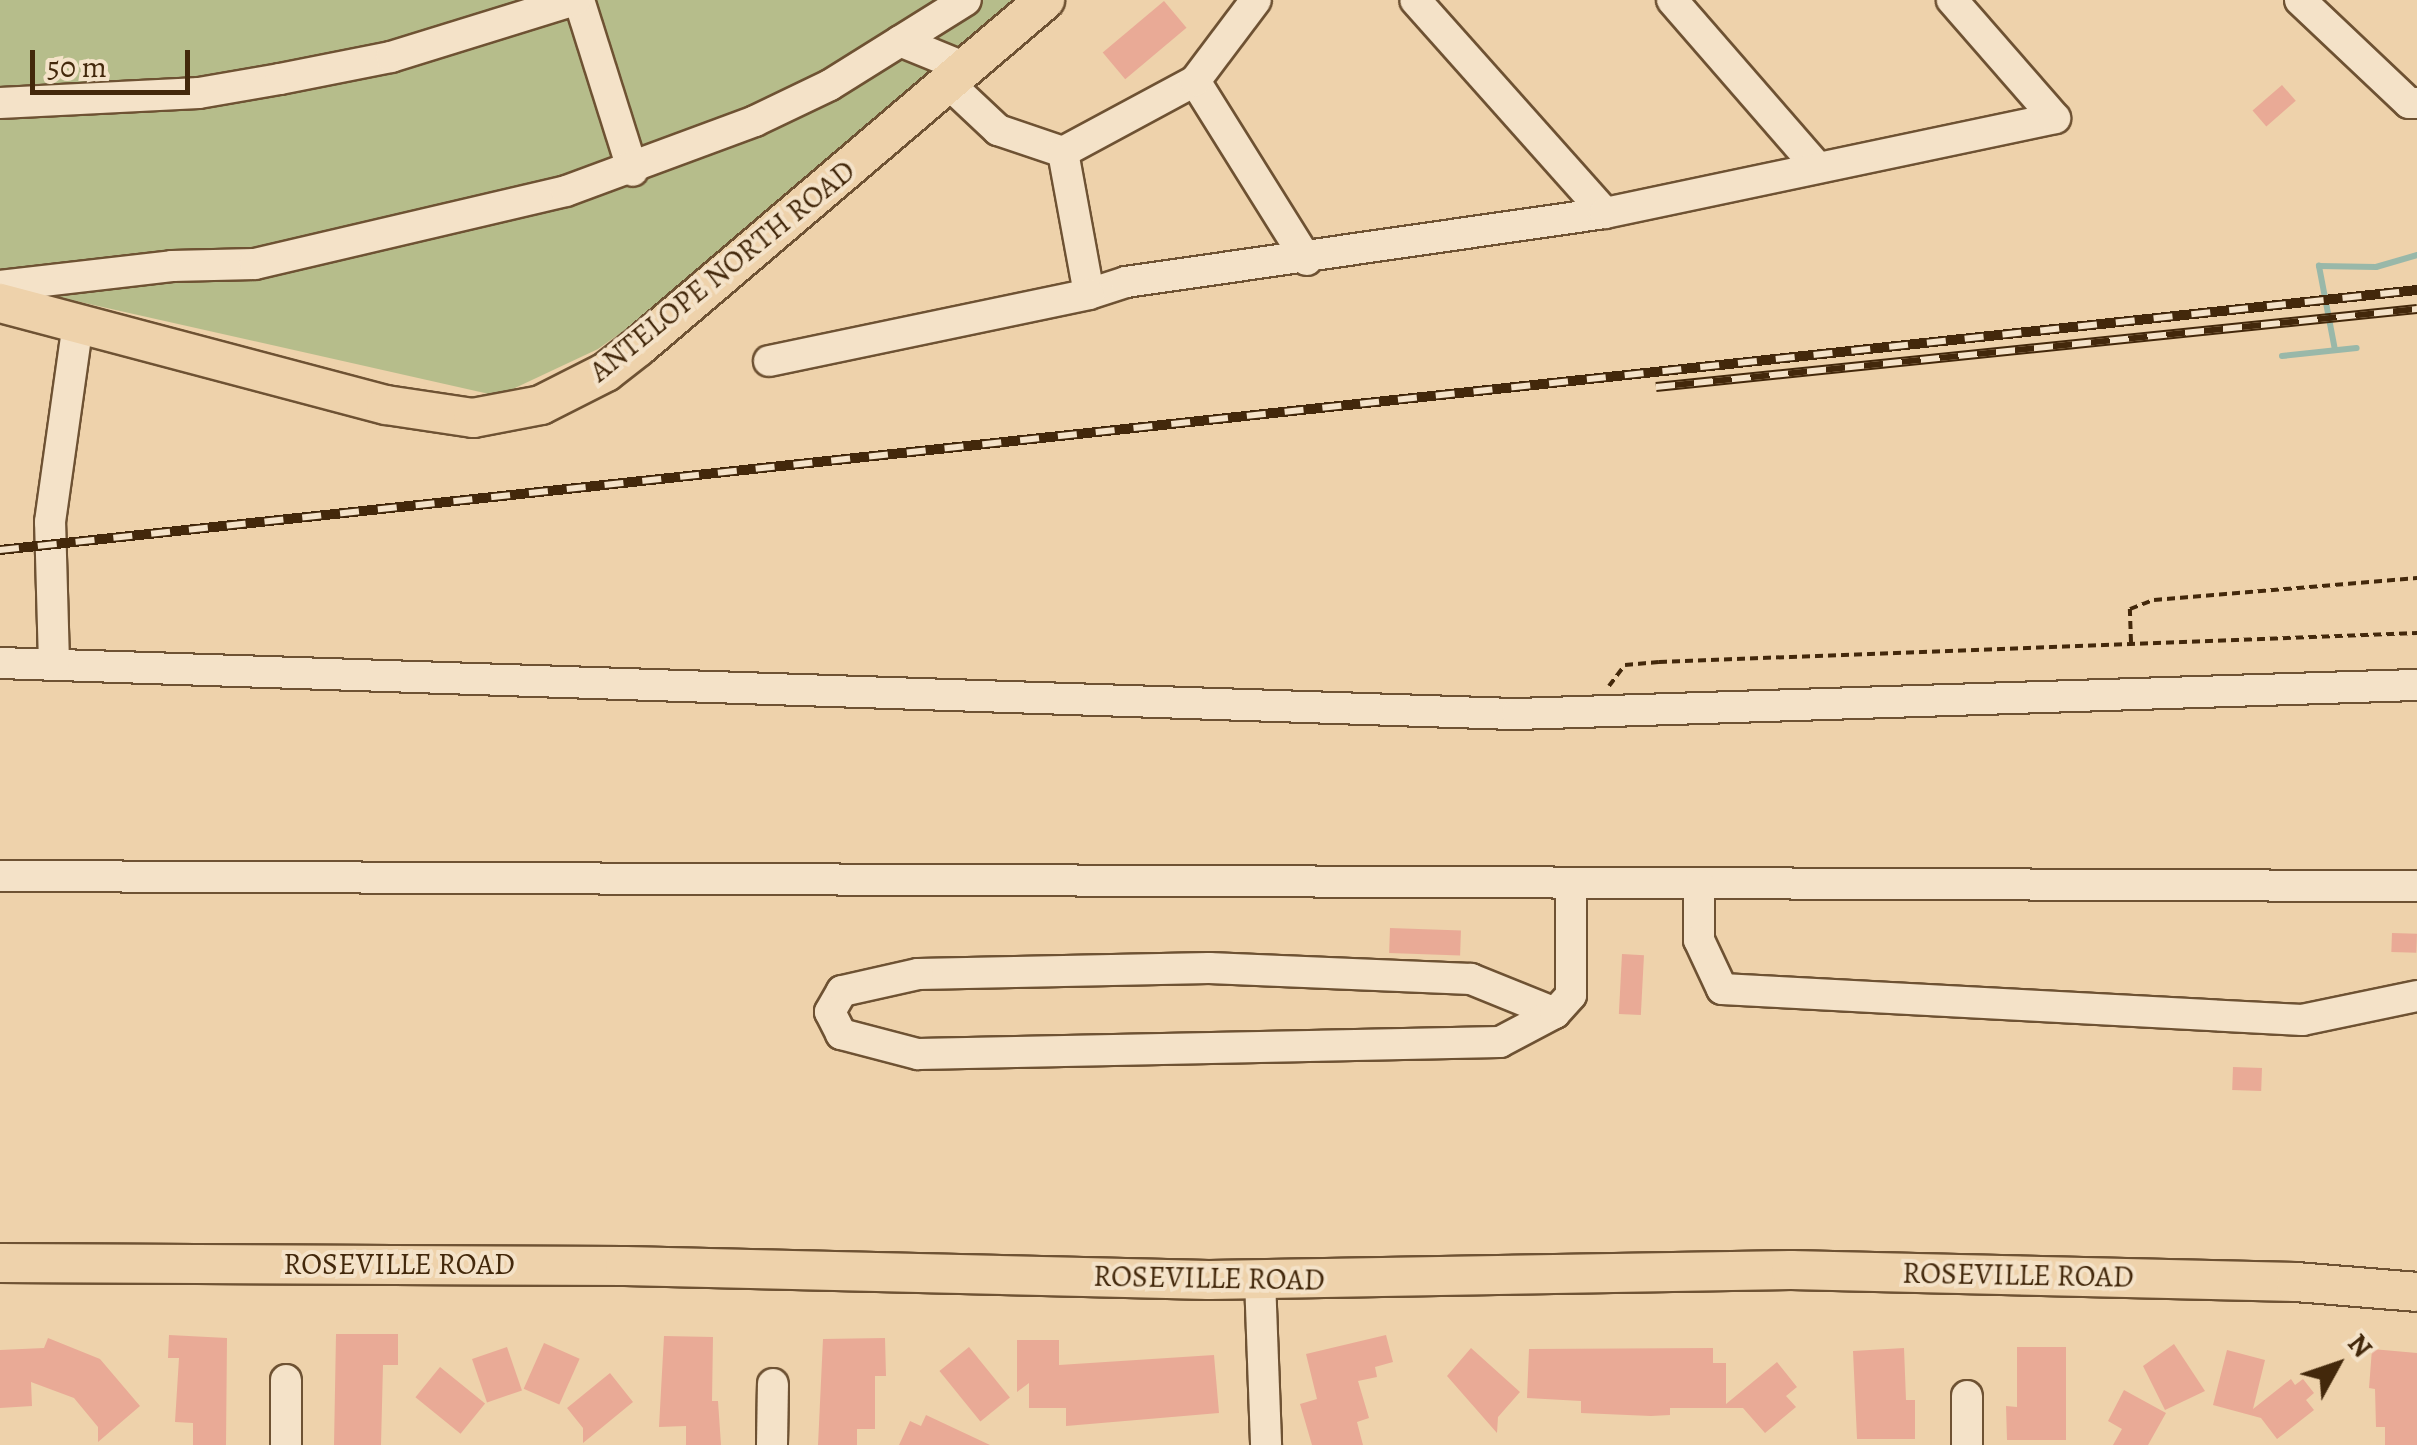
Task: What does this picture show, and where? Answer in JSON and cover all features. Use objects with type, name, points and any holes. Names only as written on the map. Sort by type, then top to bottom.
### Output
[{"type":"main road","name":"ANTELOPE NORTH ROAD","points":[[0,303],[431,414],[473,418],[541,405],[606,372],[638,347],[1046,0]]},
{"type":"main road","name":"ROSEVILLE ROAD","points":[[0,1263],[606,1265],[1260,1280],[1791,1270],[2296,1282],[2417,1292]]},
{"type":"street","points":[[0,104],[199,92],[280,79],[391,57],[577,0],[634,171]]},
{"type":"street","points":[[0,286],[172,266],[255,264],[634,171],[770,114],[966,0]]},
{"type":"street","points":[[900,41],[957,76],[998,130],[1062,152],[1194,81],[1256,0]]},
{"type":"street","points":[[1416,0],[1605,213]]},
{"type":"street","points":[[1672,0],[1817,167]]},
{"type":"street","points":[[769,361],[1089,294],[1126,282],[1307,260],[1605,213],[2055,118],[1952,0]]},
{"type":"street","points":[[2300,0],[2346,48],[2409,103],[2417,103]]},
{"type":"street","points":[[1194,81],[1307,260]]},
{"type":"street","points":[[1062,152],[1089,294]]},
{"type":"street","points":[[54,663],[50,522],[78,322]]},
{"type":"street","points":[[0,664],[1608,714],[2417,685]]},
{"type":"street","points":[[0,876],[2417,886]]},
{"type":"street","points":[[1555,1013],[1471,979],[1209,968],[918,974],[842,992],[830,1012],[840,1034],[918,1054],[1500,1042],[1555,1013],[1571,995],[1571,884]]},
{"type":"street","points":[[1699,884],[1699,940],[1722,990],[2302,1020],[2417,996]]},
{"type":"street","points":[[1260,1280],[1266,1445]]},
{"type":"street","points":[[286,1380],[286,1445]]},
{"type":"street","points":[[772,1445],[773,1384]]},
{"type":"street","points":[[1966,1445],[1967,1396]]},
{"type":"path","points":[[2131,642],[2130,610],[2154,600],[2417,578]]},
{"type":"path","points":[[1608,714],[1611,678],[1626,665],[2417,633]]},
{"type":"green space","points":[[0,0],[1024,0],[720,262],[598,349],[498,396],[0,284]]},
{"type":"building","points":[[1164,1],[1186,28],[1125,79],[1103,52]]},
{"type":"building","points":[[2282,85],[2296,101],[2266,126],[2253,111]]},
{"type":"building","points":[[1390,928],[1461,930],[1460,955],[1389,953]]},
{"type":"building","points":[[2392,933],[2417,934],[2416,953],[2391,952]]},
{"type":"building","points":[[1622,954],[1644,955],[1641,1015],[1619,1014]]},
{"type":"building","points":[[2233,1067],[2262,1068],[2261,1091],[2232,1090]]},
{"type":"building","points":[[336,1334],[398,1334],[398,1365],[383,1365],[381,1445],[334,1445]]},
{"type":"building","points":[[169,1335],[227,1338],[226,1445],[193,1445],[193,1423],[175,1422],[179,1358],[168,1358]]},
{"type":"building","points":[[1386,1335],[1393,1362],[1375,1367],[1377,1377],[1358,1381],[1369,1418],[1357,1422],[1363,1445],[1312,1445],[1300,1404],[1317,1399],[1306,1354]]},
{"type":"building","points":[[664,1336],[713,1337],[712,1401],[718,1401],[721,1445],[686,1445],[686,1426],[659,1427]]},
{"type":"building","points":[[48,1338],[100,1359],[140,1406],[98,1442],[98,1427],[74,1398],[31,1382],[32,1406],[0,1408],[0,1350],[44,1348]]},
{"type":"building","points":[[885,1338],[886,1376],[875,1376],[875,1429],[857,1429],[857,1445],[818,1445],[823,1339]]},
{"type":"building","points":[[1017,1340],[1059,1340],[1059,1365],[1214,1355],[1219,1413],[1066,1426],[1066,1408],[1029,1408],[1029,1383],[1017,1392]]},
{"type":"building","points":[[544,1343],[580,1359],[559,1405],[524,1389]]},
{"type":"building","points":[[2174,1344],[2205,1391],[2165,1410],[2143,1366]]},
{"type":"building","points":[[507,1347],[522,1390],[487,1403],[472,1359]]},
{"type":"building","points":[[969,1347],[1010,1398],[980,1421],[939,1371]]},
{"type":"building","points":[[2017,1347],[2066,1347],[2066,1440],[2007,1440],[2006,1406],[2017,1407]]},
{"type":"building","points":[[1471,1348],[1520,1392],[1498,1417],[1497,1433],[1447,1376]]},
{"type":"building","points":[[1713,1348],[1713,1363],[1726,1363],[1726,1404],[1777,1362],[1797,1387],[1786,1396],[1796,1407],[1765,1433],[1743,1408],[1670,1408],[1670,1415],[1651,1416],[1581,1413],[1581,1401],[1527,1398],[1529,1349]]},
{"type":"building","points":[[1904,1348],[1906,1400],[1915,1400],[1915,1439],[1857,1439],[1853,1351]]},
{"type":"building","points":[[2372,1349],[2417,1353],[2417,1445],[2385,1445],[2385,1427],[2376,1427],[2375,1389],[2369,1388]]},
{"type":"building","points":[[2227,1350],[2265,1360],[2253,1409],[2291,1379],[2295,1385],[2303,1379],[2314,1393],[2306,1400],[2314,1410],[2277,1439],[2261,1418],[2213,1405]]},
{"type":"building","points":[[440,1367],[485,1404],[461,1434],[415,1397]]},
{"type":"building","points":[[610,1373],[633,1402],[583,1443],[583,1428],[567,1408]]},
{"type":"building","points":[[2124,1390],[2166,1413],[2148,1445],[2113,1445],[2122,1429],[2108,1421]]},
{"type":"building","points":[[926,1415],[990,1445],[899,1445],[910,1421],[921,1426]]},
{"type":"waterway","points":[[2335,350],[2319,266],[2376,267],[2417,255]]},
{"type":"waterway","points":[[2282,356],[2357,348]]},
{"type":"railway","points":[[0,550],[2417,290]]},
{"type":"railway","points":[[1656,387],[2417,309]]}]
